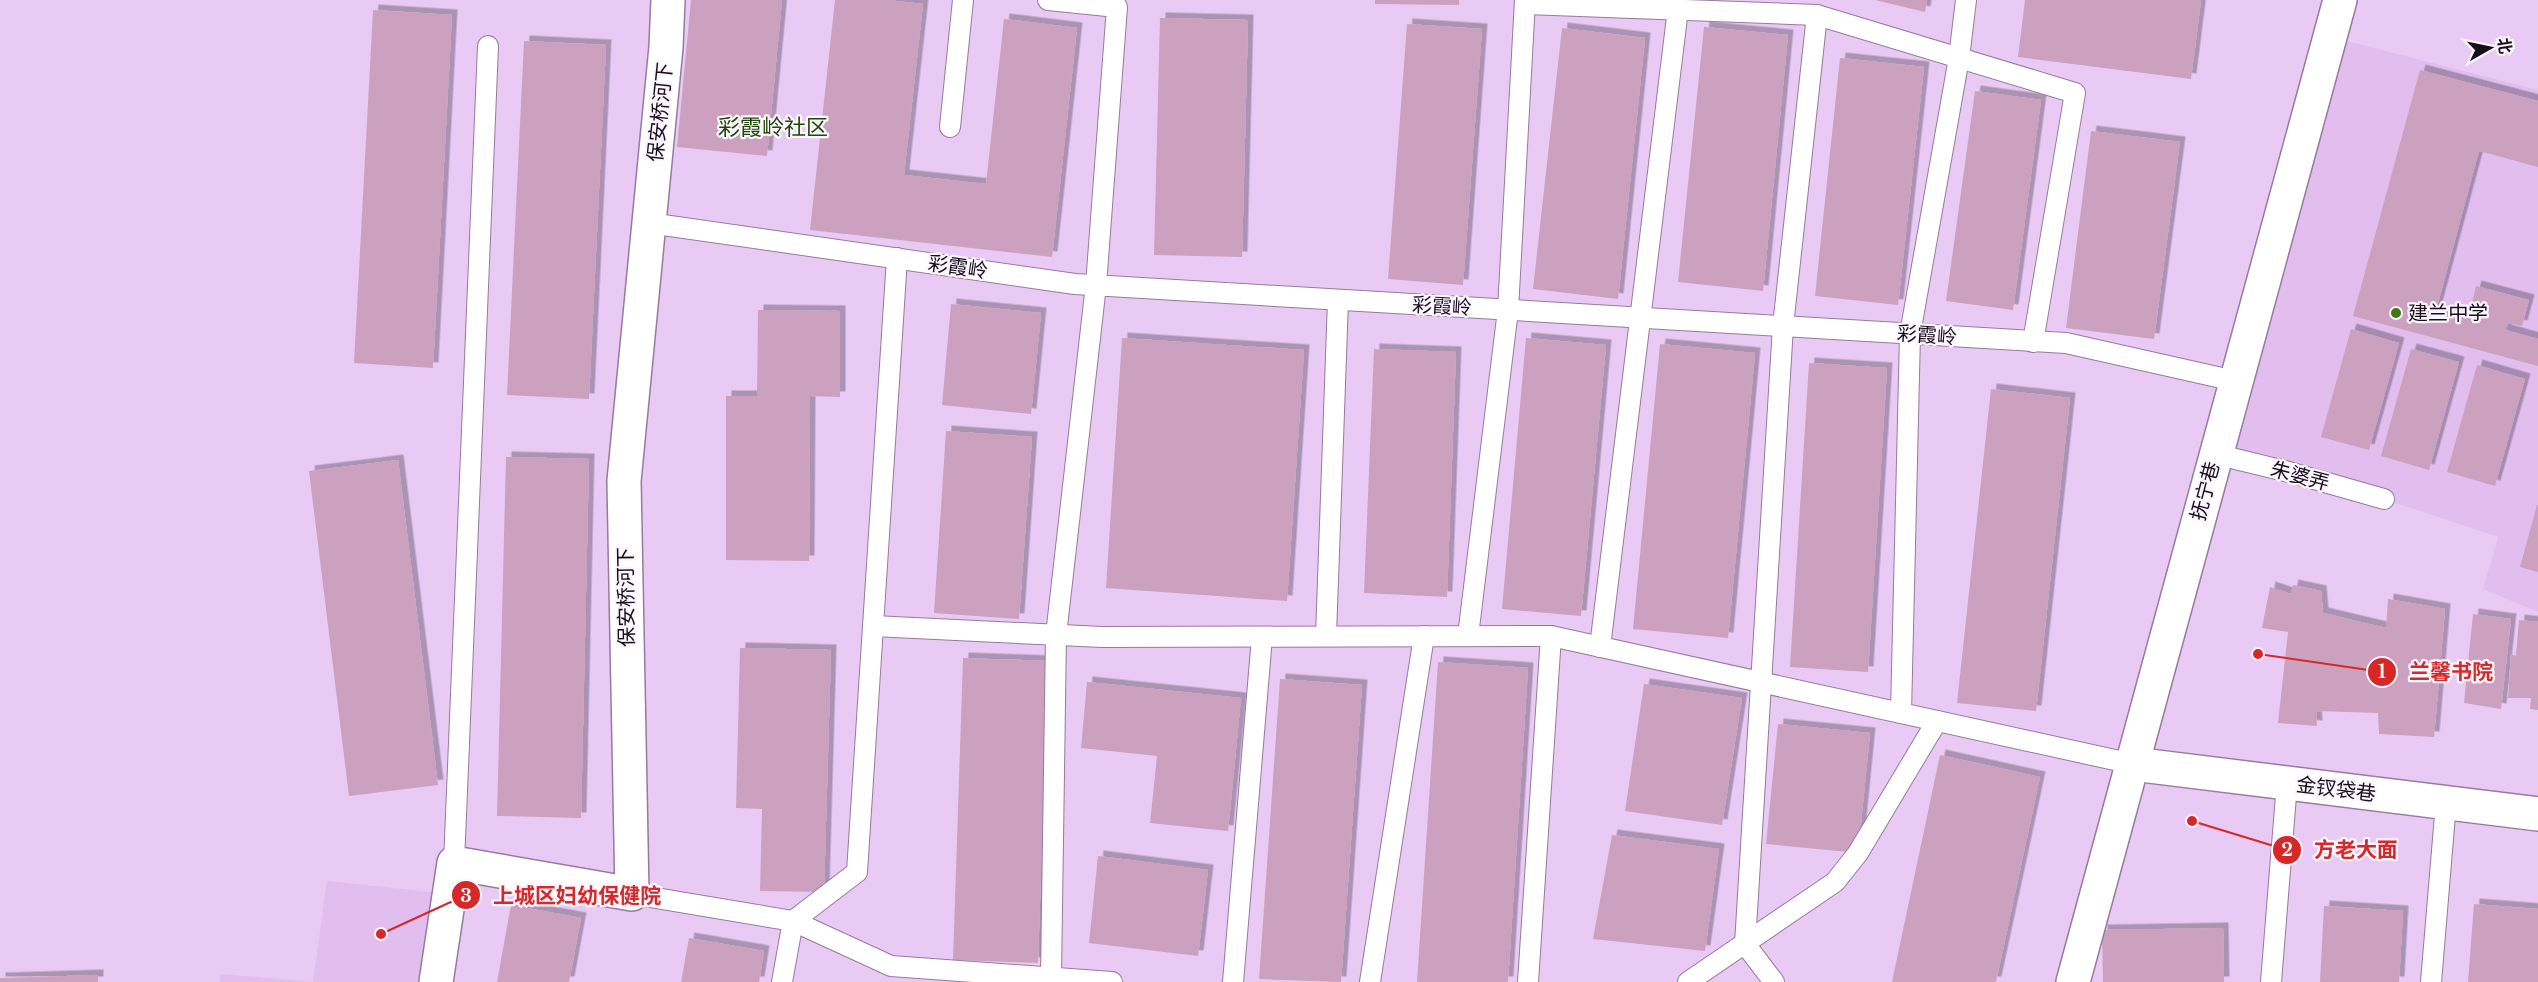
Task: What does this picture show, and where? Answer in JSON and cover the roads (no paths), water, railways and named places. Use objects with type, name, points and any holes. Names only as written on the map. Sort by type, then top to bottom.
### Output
[{"type":"street","name":"保安桥河下","points":[[632,894],[624,481],[666,47],[668,0]]},
{"type":"street","name":"抚宁巷","points":[[2073,982],[2340,0]]},
{"type":"street","name":"金钗袋巷","points":[[2133,764],[2538,814]]},
{"type":"street","points":[[436,982],[454,863],[632,894]]},
{"type":"lane","points":[[950,128],[963,0]]},
{"type":"lane","points":[[1048,0],[1118,7],[1096,285],[1056,635],[1051,976]]},
{"type":"lane","points":[[1901,713],[1910,334],[1959,58],[1966,0]]},
{"type":"lane","points":[[1468,636],[1508,310],[1525,2],[1817,15],[2075,93],[2032,342]]},
{"type":"lane","points":[[1600,647],[1678,9]]},
{"type":"lane","points":[[1774,982],[1745,944],[1783,326],[1817,15]]},
{"type":"lane","points":[[454,863],[488,46]]},
{"type":"lane","name":"彩霞岭","points":[[649,223],[1096,285],[2066,343],[2235,381]]},
{"type":"lane","points":[[782,982],[793,921],[857,872],[897,258]]},
{"type":"lane","points":[[1326,636],[1338,300]]},
{"type":"lane","name":"朱婆弄","points":[[2215,454],[2384,499]]},
{"type":"lane","points":[[873,626],[1056,635],[1551,636],[2133,764]]},
{"type":"lane","points":[[1370,982],[1424,636]]},
{"type":"lane","points":[[1528,982],[1551,636]]},
{"type":"lane","points":[[1233,982],[1262,637]]},
{"type":"lane","points":[[1688,982],[1835,882],[1858,853],[1937,721]]},
{"type":"lane","points":[[2271,982],[2287,783]]},
{"type":"lane","points":[[2431,982],[2446,803]]},
{"type":"lane","points":[[632,894],[793,921],[891,966],[1113,982]]},
{"type":"place","name":"建兰中学","points":[[2396,313]]},
{"type":"place","name":"兰馨书院","points":[[2258,654]]},
{"type":"place","name":"方老大面","points":[[2192,821]]},
{"type":"place","name":"上城区妇幼保健院","points":[[381,934]]},
{"type":"district","name":"彩霞岭社区","points":[[773,127]]}]
